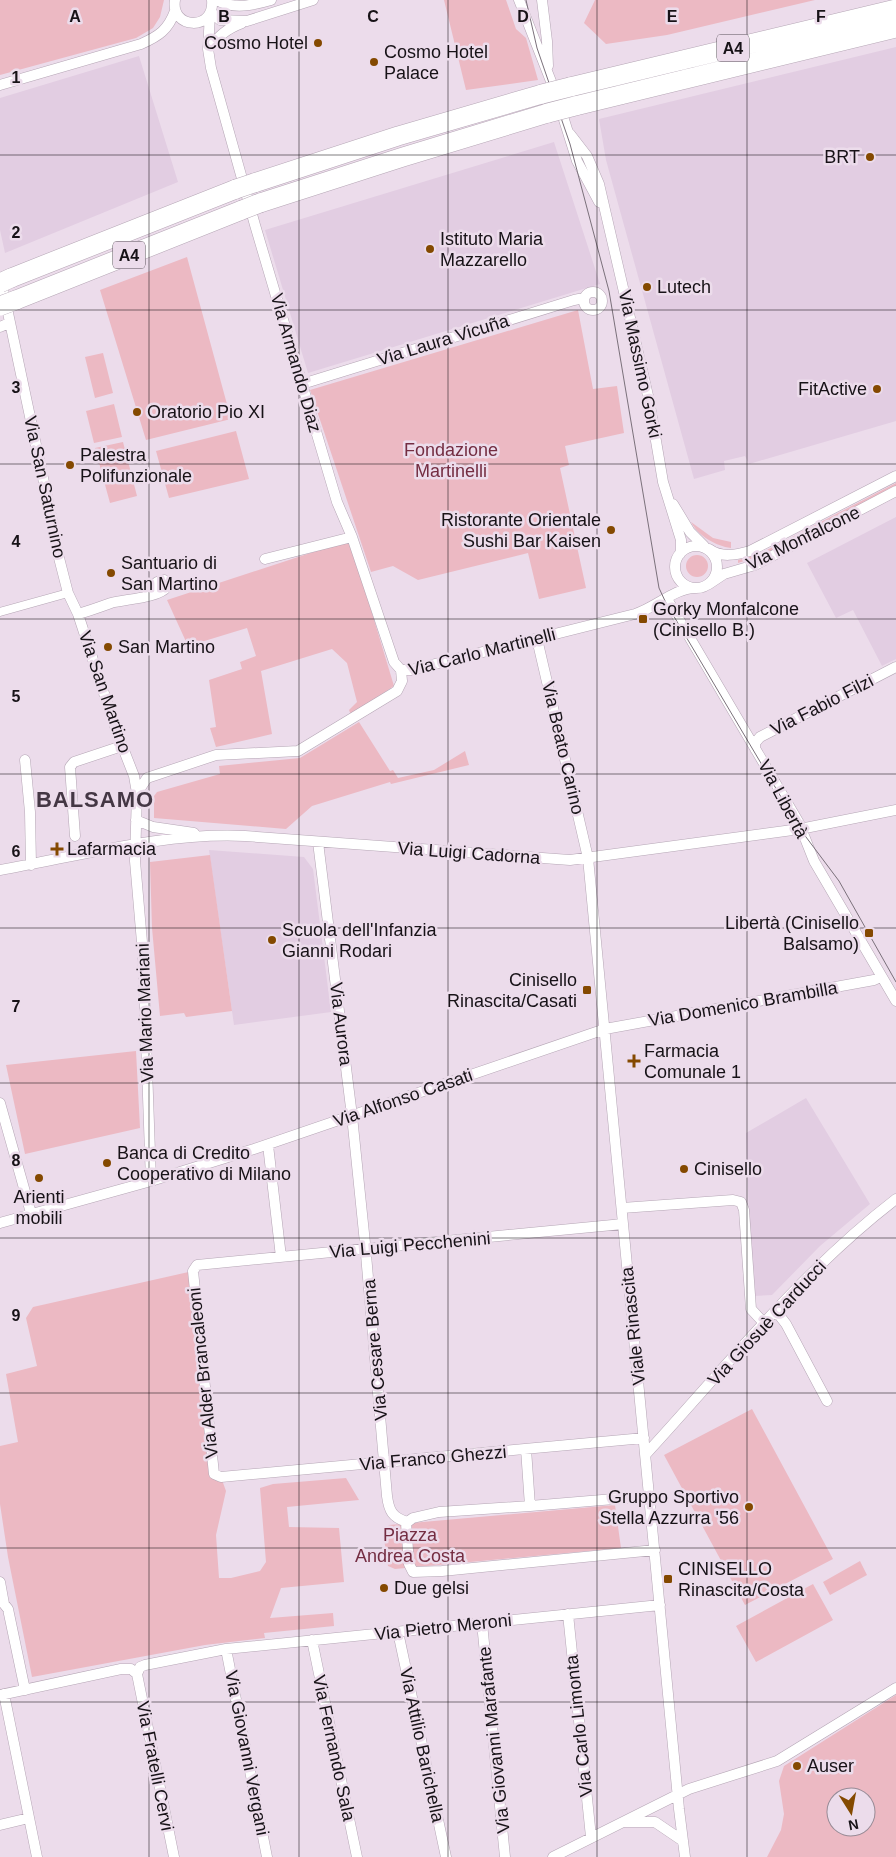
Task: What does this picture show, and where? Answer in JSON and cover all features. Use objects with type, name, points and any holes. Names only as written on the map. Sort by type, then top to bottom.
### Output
[{"type":"highway","name":"A4","points":[[4,279],[236,189],[398,136],[542,94],[896,9]]},
{"type":"highway","name":"A4","points":[[8,303],[260,203],[403,157],[548,113],[896,28]]},
{"type":"street","points":[[0,85],[141,44],[161,34],[171,22],[175,11],[175,0]]},
{"type":"street","name":"Via Armando Diaz","points":[[212,0],[208,49],[219,96],[337,502],[352,537],[394,662],[401,670]]},
{"type":"street","points":[[217,0],[224,4],[252,6],[271,0]]},
{"type":"street","points":[[208,49],[221,33],[228,28],[313,0]]},
{"type":"street","name":"Via Massimo Gorki","points":[[519,0],[548,72],[570,134],[577,161],[598,198],[613,241],[649,400],[665,488],[681,540],[682,550],[680,554]]},
{"type":"street","name":"Via Massimo Gorki","points":[[542,0],[548,42],[548,72]]},
{"type":"street","points":[[175,11],[180,18],[187,22],[195,23],[204,21],[211,13],[220,20],[248,20]]},
{"type":"street","name":"Via San Saturnino","points":[[4,279],[5,325],[51,516],[56,550],[68,593]]},
{"type":"street","name":"Via Laura Vicuña","points":[[302,384],[584,298]]},
{"type":"street","name":"Via Monfalcone","points":[[708,549],[716,554],[724,555],[750,551],[896,476]]},
{"type":"street","name":"Via Massimo Gorki","points":[[665,488],[690,532],[708,549]]},
{"type":"street","name":"Via Monfalcone","points":[[709,584],[729,572],[755,565],[896,491]]},
{"type":"street","points":[[266,559],[352,537]]},
{"type":"street","points":[[692,546],[708,549],[716,557],[718,566],[716,576],[709,584],[702,588],[686,586],[677,577],[675,566],[680,554],[685,548],[692,546]]},
{"type":"street","name":"Via Carlo Martinelli","points":[[134,776],[148,778],[226,753],[298,752],[397,691],[402,681],[401,670],[411,670],[640,613],[682,590],[695,588]]},
{"type":"street","points":[[0,612],[68,593]]},
{"type":"street","name":"Via San Martino","points":[[68,593],[78,614],[122,746],[134,776],[137,793],[136,820]]},
{"type":"street","points":[[78,614],[112,603],[146,596]]},
{"type":"street","name":"Via Libertà","points":[[667,599],[802,829],[810,853],[896,1001]]},
{"type":"street","name":"Via Beato Carino","points":[[537,639],[588,858]]},
{"type":"street","name":"Via Fabio Filzi","points":[[755,749],[755,743],[760,737],[896,667]]},
{"type":"street","points":[[75,836],[70,767],[74,762],[122,746]]},
{"type":"street","points":[[25,760],[30,812],[31,865]]},
{"type":"street","points":[[137,793],[148,778]]},
{"type":"street","name":"Via Luigi Cadorna","points":[[0,870],[135,845],[205,835],[245,836],[570,860],[802,829],[896,810]]},
{"type":"street","points":[[136,820],[152,828],[205,835]]},
{"type":"street","name":"Via Mario Mariani","points":[[136,820],[135,845],[143,954],[151,1181]]},
{"type":"street","name":"Via Aurora","points":[[318,842],[352,1116]]},
{"type":"street","name":"Viale Rinascita","points":[[588,858],[685,1857]]},
{"type":"street","name":"Via Domenico Brambilla","points":[[604,1029],[882,977]]},
{"type":"street","name":"Via Alfonso Casati","points":[[0,1223],[201,1166],[604,1029]]},
{"type":"street","points":[[0,1103],[30,1213]]},
{"type":"street","name":"Via Cesare Berna","points":[[352,1116],[366,1249],[384,1463]]},
{"type":"street","points":[[268,1144],[281,1257]]},
{"type":"street","name":"Via Giosuè Carducci","points":[[646,1454],[764,1323],[828,1257],[872,1217],[896,1199]]},
{"type":"street","points":[[622,1208],[733,1200],[741,1202],[744,1210],[751,1309],[764,1323]]},
{"type":"street","name":"Via Luigi Pecchenini","points":[[197,1264],[623,1224]]},
{"type":"street","name":"Via Alder Brancaleoni","points":[[197,1264],[193,1271],[214,1474],[221,1477]]},
{"type":"street","points":[[776,1311],[786,1324],[826,1401]]},
{"type":"street","name":"Via Franco Ghezzi","points":[[221,1477],[644,1438]]},
{"type":"street","points":[[526,1449],[530,1506]]},
{"type":"street","points":[[384,1463],[389,1509],[398,1519],[407,1522]]},
{"type":"street","points":[[407,1522],[413,1518],[439,1512],[650,1496]]},
{"type":"street","points":[[407,1522],[409,1564],[413,1572],[442,1571],[655,1550]]},
{"type":"street","points":[[0,1582],[2,1605],[8,1609],[25,1690]]},
{"type":"street","name":"Via Pietro Meroni","points":[[137,1674],[140,1667],[145,1665],[226,1649],[660,1605]]},
{"type":"street","name":"Via Carlo Limonta","points":[[568,1614],[591,1837]]},
{"type":"street","name":"Via Giovanni Marafante","points":[[482,1623],[505,1857]]},
{"type":"street","name":"Via Attilio Barichella","points":[[398,1632],[446,1857]]},
{"type":"street","name":"Via Fernando Sala","points":[[312,1640],[357,1857]]},
{"type":"street","name":"Via Giovanni Vergani","points":[[226,1649],[267,1857]]},
{"type":"street","points":[[37,1857],[2,1694],[121,1669],[131,1669],[137,1674]]},
{"type":"street","name":"Via Fratelli Cervi","points":[[137,1674],[174,1857]]},
{"type":"street","points":[[553,1857],[678,1794],[777,1761],[896,1688]]},
{"type":"street","points":[[0,1824],[29,1818]]},
{"type":"street","points":[[620,1823],[655,1822],[683,1841]]},
{"type":"shaded area","points":[[896,47],[896,421],[749,464],[745,456],[724,461],[725,470],[694,479],[606,160],[599,119]]},
{"type":"shaded area","points":[[139,56],[178,182],[5,253],[0,230],[0,98]]},
{"type":"shaded area","name":"Istituto Maria Mazzarello","points":[[554,142],[600,284],[308,373],[265,230]]},
{"type":"shaded area","points":[[896,517],[896,659],[882,666],[853,610],[836,618],[807,563]]},
{"type":"shaded area","name":"Scuola dell'Infanzia Gianni Rodari","points":[[209,850],[304,857],[313,869],[331,1012],[234,1025]]},
{"type":"shaded area","points":[[806,1098],[870,1204],[820,1246],[772,1295],[752,1296],[746,1133]]},
{"type":"green space","points":[[0,0],[164,0],[160,17],[153,28],[136,38],[0,75]]},
{"type":"green space","points":[[444,0],[506,0],[516,29],[526,38],[538,80],[466,90]]},
{"type":"green space","points":[[595,0],[815,0],[667,35],[606,44],[584,23]]},
{"type":"green space","points":[[187,257],[231,419],[146,440],[100,290]]},
{"type":"green space","name":"Fondazione Martinelli","points":[[578,310],[593,389],[617,386],[624,433],[565,446],[569,465],[560,468],[586,588],[539,599],[528,553],[418,580],[393,566],[371,572],[310,390]]},
{"type":"green space","points":[[103,353],[113,393],[95,398],[85,357]]},
{"type":"green space","points":[[114,404],[122,437],[94,443],[86,411]]},
{"type":"green space","points":[[236,431],[249,479],[169,498],[156,451]]},
{"type":"green space","points":[[123,442],[137,496],[110,503],[95,448]]},
{"type":"green space","points":[[896,483],[896,487],[763,555],[738,563],[738,560],[759,554]]},
{"type":"green space","points":[[691,522],[713,538],[731,542],[731,548],[708,540],[698,532]]},
{"type":"green space","points":[[350,540],[394,686],[351,715],[349,710],[357,702],[347,663],[332,649],[261,671],[272,734],[216,747],[210,728],[216,727],[209,680],[242,669],[240,662],[256,656],[247,628],[188,646],[167,600]]},
{"type":"green space","points":[[697,555],[705,558],[708,566],[705,574],[697,577],[689,574],[686,566],[689,558]]},
{"type":"green space","points":[[359,722],[390,771],[393,770],[398,778],[434,770],[465,751],[469,765],[391,784],[390,782],[312,806],[286,829],[154,818],[154,796],[157,792],[220,774],[219,766],[300,758]]},
{"type":"green space","points":[[210,855],[232,1011],[186,1017],[184,1013],[160,1016],[152,928],[150,862]]},
{"type":"green space","points":[[136,1051],[140,1128],[25,1154],[6,1065]]},
{"type":"green space","points":[[193,1271],[218,1469],[226,1491],[216,1535],[219,1578],[231,1578],[260,1571],[266,1562],[260,1488],[273,1484],[346,1478],[359,1500],[287,1507],[289,1527],[339,1528],[344,1582],[281,1588],[270,1618],[333,1613],[334,1626],[264,1633],[265,1638],[205,1645],[32,1677],[8,1557],[0,1504],[0,1446],[18,1442],[6,1374],[37,1366],[26,1318],[33,1307]]},
{"type":"green space","name":"Gruppo Sportivo Stella Azzurra '56","points":[[752,1409],[833,1559],[745,1605],[664,1455]]},
{"type":"green space","name":"Piazza Andrea Costa","points":[[615,1505],[621,1548],[395,1569],[388,1566],[383,1532],[389,1525]]},
{"type":"green space","points":[[860,1561],[867,1575],[830,1595],[823,1582]]},
{"type":"green space","points":[[813,1584],[833,1620],[756,1662],[736,1626]]},
{"type":"green space","points":[[896,1695],[896,1857],[767,1857],[781,1830],[784,1814],[779,1781],[784,1766]]},
{"type":"tram line","points":[[526,0],[537,48],[570,144],[609,291],[659,588],[666,603],[800,829],[839,881],[896,982]]},
{"type":"place","name":"Cosmo Hotel","points":[[318,43]]},
{"type":"place","name":"Cosmo Hotel Palace","points":[[374,62]]},
{"type":"place","name":"BRT","points":[[870,157]]},
{"type":"place","name":"Istituto Maria Mazzarello","points":[[430,249]]},
{"type":"place","name":"Lutech","points":[[647,287]]},
{"type":"place","name":"FitActive","points":[[877,389]]},
{"type":"place","name":"Oratorio Pio XI","points":[[137,412]]},
{"type":"place","name":"Palestra Polifunzionale","points":[[70,465]]},
{"type":"place","name":"Ristorante Orientale Sushi Bar Kaisen","points":[[611,530]]},
{"type":"place","name":"Santuario di San Martino","points":[[111,573]]},
{"type":"place","name":"Gorky Monfalcone (Cinisello B.)","points":[[643,619]]},
{"type":"place","name":"San Martino","points":[[108,647]]},
{"type":"place","name":"Lafarmacia","points":[[57,849]]},
{"type":"place","name":"Libertà (Cinisello Balsamo)","points":[[869,933]]},
{"type":"place","name":"Scuola dell'Infanzia Gianni Rodari","points":[[272,940]]},
{"type":"place","name":"Cinisello Rinascita/Casati","points":[[587,990]]},
{"type":"place","name":"Farmacia Comunale 1","points":[[634,1061]]},
{"type":"place","name":"Banca di Credito Cooperativo di Milano","points":[[107,1163]]},
{"type":"place","name":"Cinisello","points":[[684,1169]]},
{"type":"place","name":"Arienti mobili","points":[[39,1178]]},
{"type":"place","name":"Gruppo Sportivo Stella Azzurra '56","points":[[749,1507]]},
{"type":"place","name":"CINISELLO Rinascita/Costa","points":[[668,1579]]},
{"type":"place","name":"Due gelsi","points":[[384,1588]]},
{"type":"place","name":"Auser","points":[[797,1766]]},
{"type":"district","name":"BALSAMO","points":[[95,799]]}]
